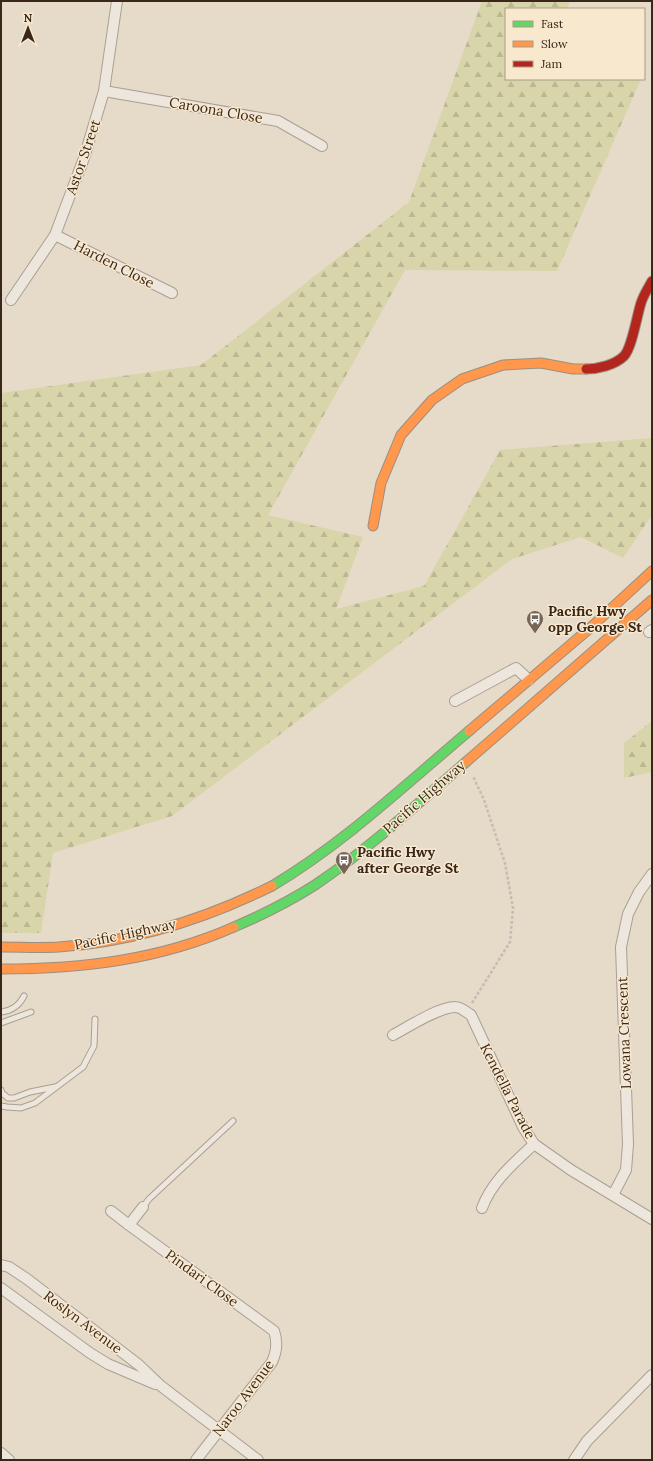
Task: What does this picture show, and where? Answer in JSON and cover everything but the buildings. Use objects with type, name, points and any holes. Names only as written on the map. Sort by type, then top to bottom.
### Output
[{"type":"main road","points":[[373,526],[381,483],[401,435],[432,400],[462,379],[503,365],[541,363],[573,369],[592,369],[611,364],[624,356],[631,340],[641,302],[652,281]]},
{"type":"main road","name":"Pacific Highway","points":[[1,947],[67,946],[118,939],[160,930],[200,917],[235,903],[269,886],[315,858],[357,827],[581,636],[652,571]]},
{"type":"main road","name":"Pacific Highway","points":[[1,969],[43,969],[102,964],[174,949],[209,938],[259,916],[303,892],[345,863],[384,833],[652,600]]},
{"type":"street","name":"Astor Street","points":[[11,300],[55,234],[84,158],[104,91],[117,1]]},
{"type":"street","name":"Caroona Close","points":[[104,91],[278,121],[322,146]]},
{"type":"street","name":"Harden Close","points":[[55,234],[172,293]]},
{"type":"street","points":[[455,701],[516,668],[529,680]]},
{"type":"street","name":"Lowana Crescent","points":[[614,1195],[626,1170],[628,1144],[621,947],[628,914],[639,892],[652,874]]},
{"type":"street","name":"Kendella Parade","points":[[393,1035],[442,1010],[456,1006],[471,1015],[523,1127],[534,1144],[571,1170],[652,1219]]},
{"type":"street","points":[[482,1208],[486,1196],[495,1183],[534,1144]]},
{"type":"street","points":[[129,1225],[143,1207]]},
{"type":"street","name":"Pindari Close","points":[[111,1210],[129,1225],[274,1331]]},
{"type":"street","name":"Roslyn Avenue","points":[[1,1265],[8,1267],[27,1279],[139,1365],[161,1386],[258,1460]]},
{"type":"street","name":"Roslyn Avenue","points":[[1,1288],[90,1353],[127,1373],[161,1386]]},
{"type":"street","name":"Naroo Avenue","points":[[196,1460],[272,1362],[276,1355],[277,1347],[274,1331]]},
{"type":"street","points":[[574,1460],[587,1441],[652,1375]]},
{"type":"street","points":[[1,1453],[9,1460]]},
{"type":"lane","points":[[1,1012],[7,1011],[20,1004],[24,996]]},
{"type":"lane","points":[[1,1023],[31,1012]]},
{"type":"lane","points":[[1,1106],[21,1108],[35,1103],[83,1067],[94,1046],[95,1019]]},
{"type":"lane","points":[[1,1090],[2,1094],[8,1098],[14,1098],[30,1092],[56,1087]]},
{"type":"lane","points":[[143,1207],[149,1199],[232,1121]]},
{"type":"path","points":[[466,761],[484,800],[506,863],[513,908],[510,942],[466,1012]]},
{"type":"green space","points":[[482,1],[570,1],[567,8],[505,8],[505,80],[641,80],[557,271],[405,270],[268,515],[363,537],[336,609],[424,586],[500,450],[652,438],[652,515],[623,558],[581,537],[512,559],[172,816],[53,853],[41,933],[1,933],[1,393],[201,365],[409,202]]},
{"type":"green space","points":[[652,721],[652,772],[624,778],[624,743]]},
{"type":"traffic: fast","points":[[272,886],[299,869],[374,813],[469,731]]},
{"type":"traffic: fast","points":[[234,927],[286,902],[335,871],[392,826],[466,762]]},
{"type":"traffic: slow","points":[[373,526],[381,483],[401,435],[432,400],[462,379],[503,365],[541,363],[573,369],[586,369]]},
{"type":"traffic: slow","points":[[469,731],[589,629],[652,571]]},
{"type":"traffic: slow","points":[[466,762],[652,600]]},
{"type":"traffic: slow","points":[[1,947],[59,947],[114,940],[142,934],[221,909],[272,886]]},
{"type":"traffic: slow","points":[[1,969],[61,967],[149,955],[206,938],[234,927]]},
{"type":"traffic: jam","points":[[586,369],[606,366],[616,362],[624,356],[632,339],[639,308],[652,281]]},
{"type":"place","name":"Pacific Hwy opp George St","points":[[535,634]]},
{"type":"place","name":"Pacific Hwy after George St","points":[[344,875]]}]
